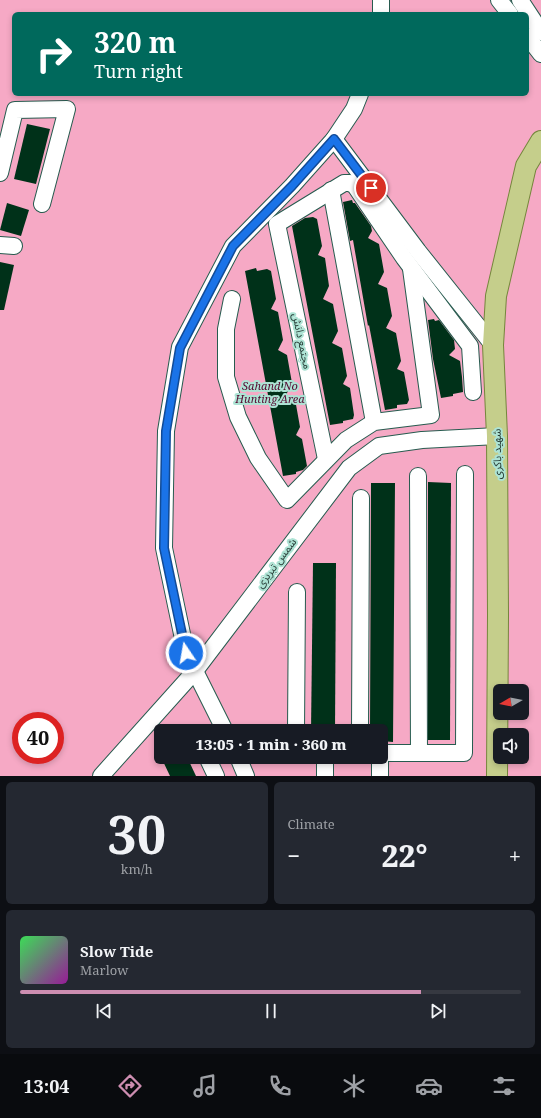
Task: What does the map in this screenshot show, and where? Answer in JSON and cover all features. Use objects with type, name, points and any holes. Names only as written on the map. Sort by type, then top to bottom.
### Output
[{"type":"main road","name":"شهید باکری","points":[[497,776],[497,436],[493,345],[496,296],[526,166],[541,141]]},
{"type":"street","points":[[381,0],[381,12]]},
{"type":"street","points":[[499,0],[508,12]]},
{"type":"street","points":[[523,2],[541,32]]},
{"type":"street","points":[[529,39],[541,54]]},
{"type":"street","points":[[222,724],[186,653],[164,548],[166,431],[180,348],[233,246],[292,186],[334,139],[354,109],[359,96]]},
{"type":"street","points":[[1,167],[16,110],[67,109],[42,204]]},
{"type":"street","points":[[334,139],[470,346],[473,392]]},
{"type":"street","points":[[374,422],[331,190],[344,183],[350,183],[355,186],[411,258],[493,345]]},
{"type":"street","name":"مجتمع دانش","points":[[326,459],[277,224],[331,190]]},
{"type":"street","points":[[232,299],[226,329],[226,377],[238,417],[258,458],[287,500],[346,440],[374,422],[431,415],[411,258]]},
{"type":"street","name":"شمس تبریزی","points":[[101,776],[195,671],[349,468],[379,446],[422,440],[497,436]]},
{"type":"street","points":[[388,753],[464,753],[465,474]]},
{"type":"street","points":[[418,476],[419,753]]},
{"type":"street","points":[[360,724],[361,498]]},
{"type":"street","points":[[296,724],[297,592]]},
{"type":"street","points":[[210,764],[216,776]]},
{"type":"street","points":[[241,764],[246,776]]},
{"type":"street","points":[[325,764],[325,776]]},
{"type":"street","points":[[380,764],[380,776]]},
{"type":"green space","name":"Sahand No Hunting Area","points":[[0,0],[541,0],[541,776],[0,776]]},
{"type":"building","points":[[27,124],[50,129],[36,184],[14,179]]},
{"type":"building","points":[[352,200],[371,226],[372,231],[368,238],[379,244],[384,272],[378,284],[387,288],[392,316],[386,328],[396,333],[401,361],[397,369],[404,372],[409,400],[407,404],[397,405],[397,408],[385,410],[353,240],[350,241],[343,202]]},
{"type":"building","points":[[7,203],[29,210],[21,236],[0,230]]},
{"type":"building","points":[[313,217],[317,219],[322,246],[318,255],[325,258],[329,286],[323,299],[333,304],[338,331],[332,343],[342,348],[347,376],[343,384],[350,388],[354,415],[353,419],[343,421],[343,423],[330,425],[292,226],[305,218]]},
{"type":"building","points":[[0,262],[14,265],[4,310],[0,310]]},
{"type":"building","points":[[256,268],[257,271],[267,269],[271,271],[276,299],[271,309],[278,312],[283,340],[278,350],[287,355],[292,383],[286,395],[295,399],[300,427],[296,435],[302,439],[307,466],[303,470],[296,472],[296,474],[283,476],[245,271]]},
{"type":"building","points":[[434,319],[435,321],[439,320],[454,340],[455,349],[449,355],[460,361],[462,377],[463,392],[453,394],[453,396],[441,398],[433,359],[428,320]]},
{"type":"building","points":[[428,482],[451,483],[450,740],[428,740]]},
{"type":"building","points":[[371,483],[395,483],[393,742],[388,742],[388,724],[370,724]]},
{"type":"building","points":[[313,563],[336,563],[335,724],[311,724]]},
{"type":"building","points":[[164,764],[190,764],[196,776],[170,776]]},
{"type":"route","points":[[186,653],[164,548],[166,431],[180,348],[233,246],[292,186],[334,139],[371,188]]}]
